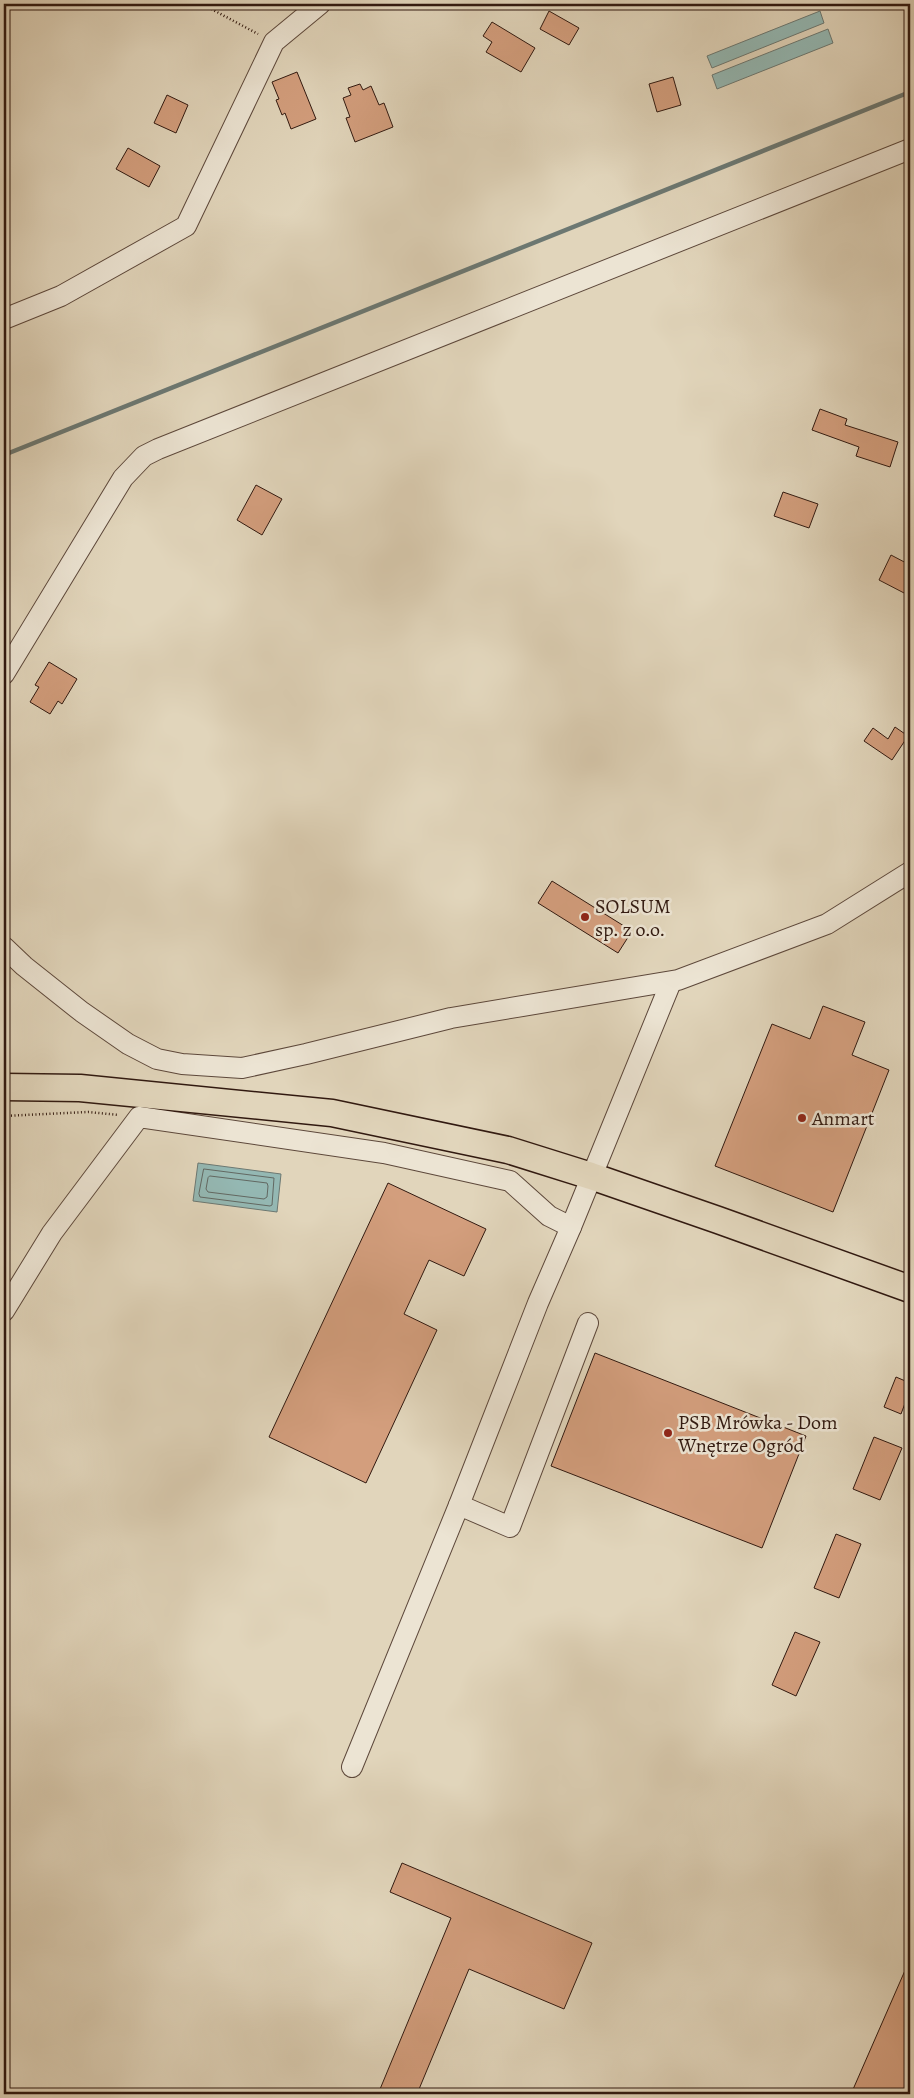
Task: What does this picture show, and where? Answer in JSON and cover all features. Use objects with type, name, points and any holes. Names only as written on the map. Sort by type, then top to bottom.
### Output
[{"type":"main road","points":[[4,1087],[80,1088],[332,1112],[508,1150],[592,1176],[910,1289]]},
{"type":"street","points":[[4,319],[61,296],[186,226],[274,42],[320,4]]},
{"type":"street","points":[[4,674],[123,478],[144,456],[167,445],[910,149]]},
{"type":"street","points":[[4,947],[24,966],[82,1012],[128,1044],[143,1052],[158,1059],[182,1064],[242,1068],[451,1018],[672,982],[715,968],[827,924],[910,872]]},
{"type":"street","points":[[352,1767],[459,1505],[538,1303],[672,982]]},
{"type":"street","points":[[4,1311],[52,1234],[140,1117],[384,1152],[510,1181],[549,1216],[571,1227]]},
{"type":"street","points":[[459,1505],[510,1527],[588,1323]]},
{"type":"path","points":[[202,4],[274,42]]},
{"type":"path","points":[[4,1116],[88,1112],[140,1117]]},
{"type":"water","points":[[820,11],[824,23],[712,68],[707,56]]},
{"type":"water","points":[[828,29],[833,43],[717,89],[712,75]]},
{"type":"water","points":[[198,1163],[281,1174],[277,1212],[193,1201]]},
{"type":"building","points":[[549,11],[579,28],[569,45],[540,29]]},
{"type":"building","points":[[492,22],[535,48],[521,72],[486,52],[492,42],[483,36]]},
{"type":"building","points":[[297,72],[316,119],[291,129],[285,113],[282,115],[276,100],[279,99],[272,82]]},
{"type":"building","points":[[673,77],[681,105],[657,112],[649,84]]},
{"type":"building","points":[[360,84],[363,90],[371,86],[379,105],[384,103],[393,127],[355,142],[346,118],[350,117],[343,98],[351,95],[348,88]]},
{"type":"building","points":[[167,95],[188,105],[176,133],[154,123]]},
{"type":"building","points":[[128,148],[160,166],[149,187],[116,169]]},
{"type":"building","points":[[820,409],[847,419],[845,425],[898,442],[890,467],[856,456],[859,447],[812,430]]},
{"type":"building","points":[[256,485],[282,499],[262,535],[237,520]]},
{"type":"building","points":[[783,492],[818,504],[809,528],[774,516]]},
{"type":"building","points":[[891,555],[910,565],[910,587],[906,594],[879,580]]},
{"type":"building","points":[[49,662],[77,679],[62,704],[58,701],[50,714],[30,702],[39,687],[35,685]]},
{"type":"building","points":[[895,727],[908,736],[892,760],[864,741],[873,728],[888,739]]},
{"type":"building","name":"SOLSUM sp. z o.o.","points":[[552,881],[632,931],[618,953],[538,903]]},
{"type":"building","name":"Anmart","points":[[823,1006],[865,1022],[852,1055],[889,1070],[833,1212],[715,1166],[772,1024],[810,1039]]},
{"type":"building","points":[[388,1183],[486,1229],[464,1276],[429,1260],[404,1314],[437,1330],[366,1483],[269,1437]]},
{"type":"building","points":[[595,1353],[806,1436],[762,1548],[551,1466]]},
{"type":"building","points":[[896,1377],[910,1383],[910,1390],[901,1414],[884,1407]]},
{"type":"building","points":[[874,1437],[902,1448],[880,1500],[853,1489]]},
{"type":"building","points":[[836,1534],[861,1544],[839,1598],[814,1588]]},
{"type":"building","points":[[795,1632],[820,1642],[796,1696],[772,1685]]},
{"type":"building","points":[[402,1863],[592,1943],[564,2009],[469,1969],[417,2094],[378,2094],[451,1918],[390,1892]]},
{"type":"building","points":[[910,1959],[910,2094],[851,2094]]},
{"type":"waterway","points":[[4,455],[910,92]]},
{"type":"place","name":"SOLSUM sp. z o.o.","points":[[585,917]]},
{"type":"place","name":"Anmart","points":[[802,1118]]},
{"type":"place","name":"PSB Mrówka - Dom Wnętrze Ogród","points":[[668,1433]]}]
